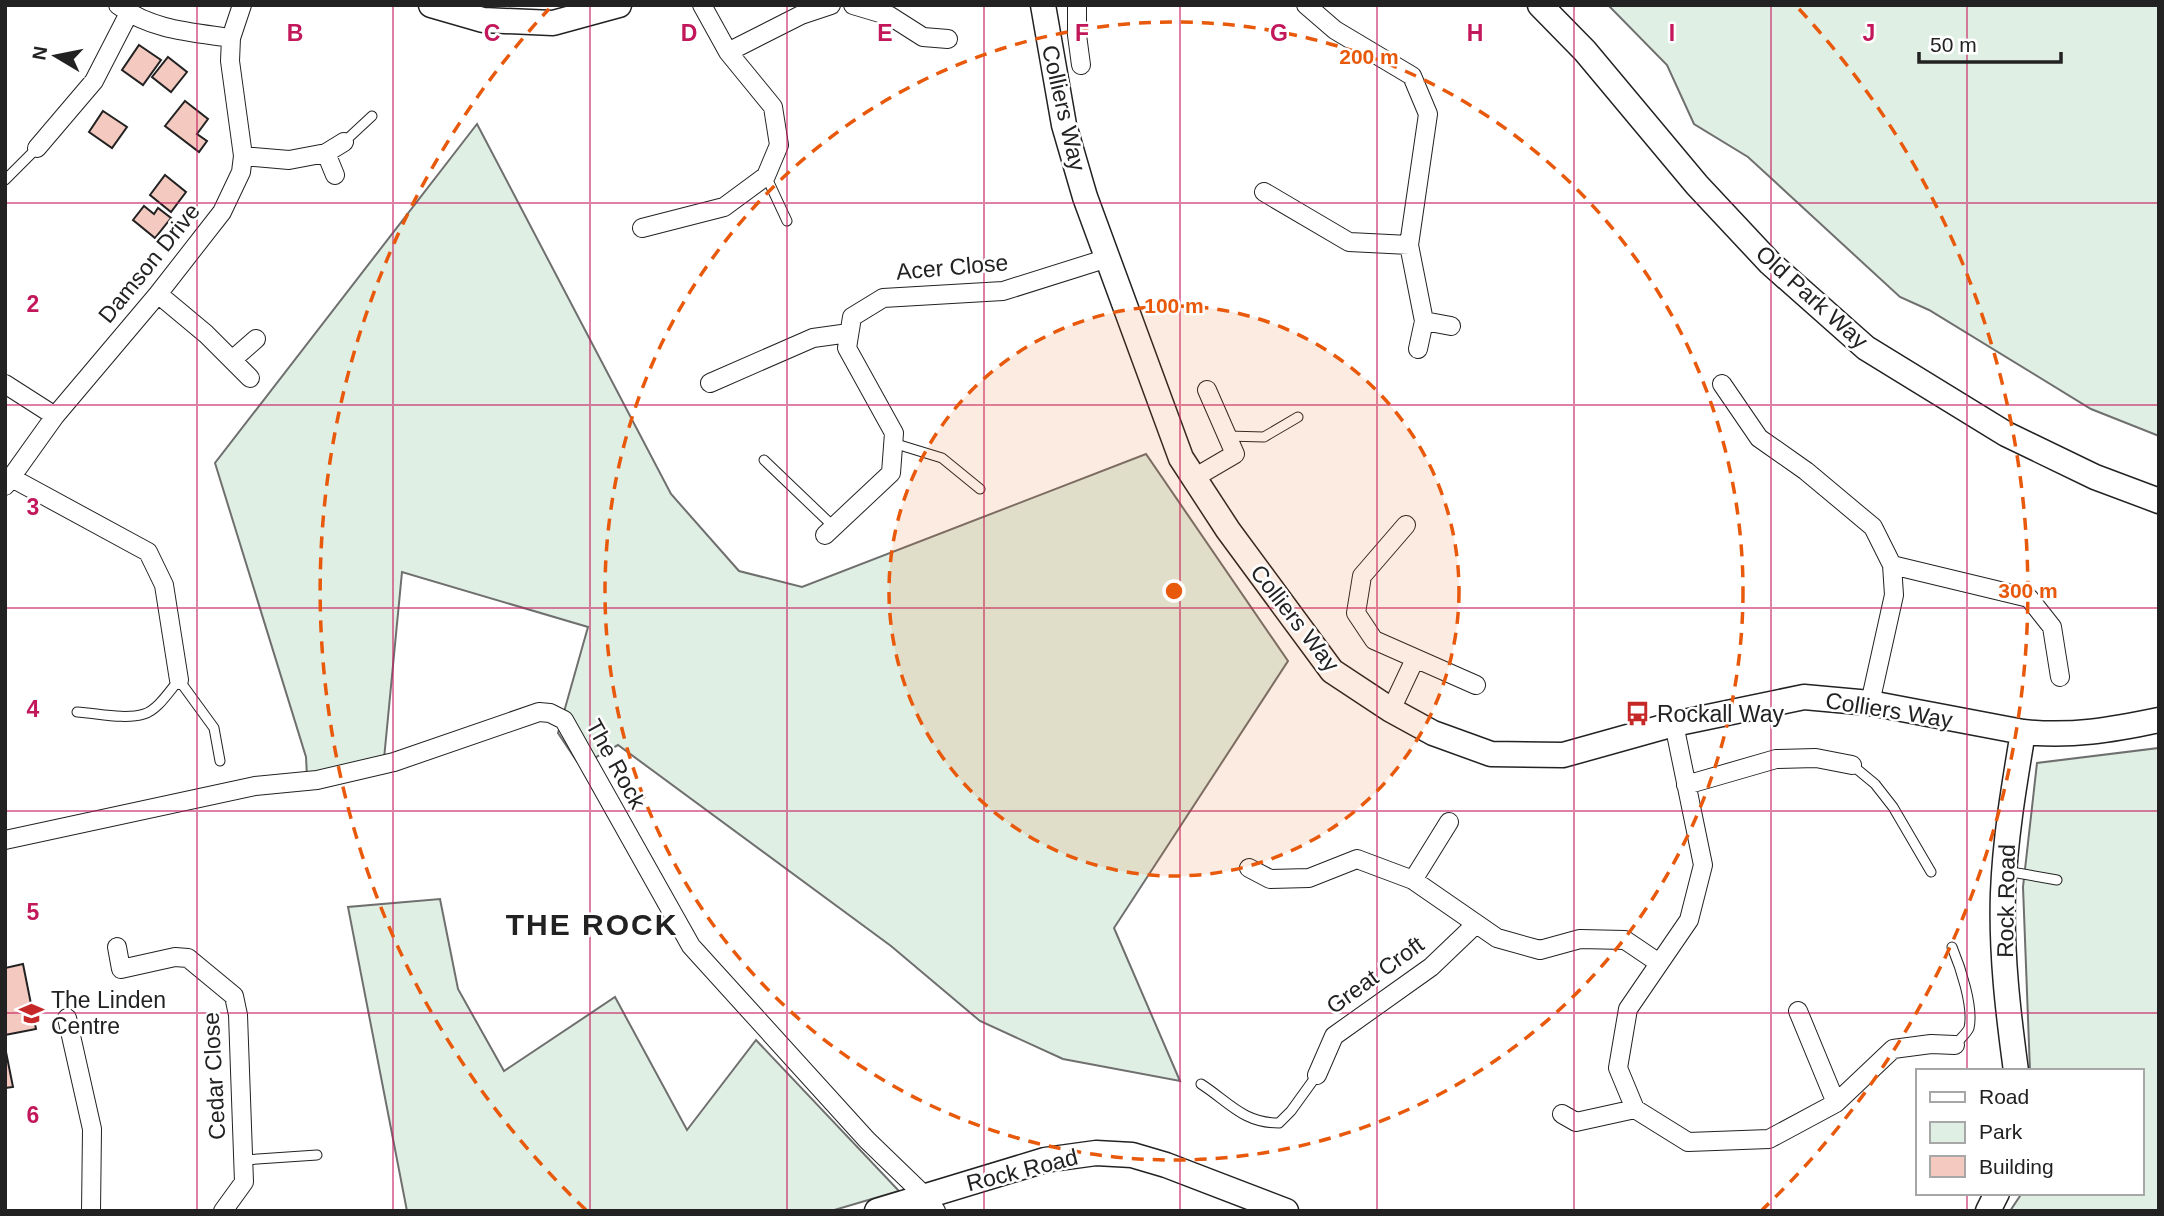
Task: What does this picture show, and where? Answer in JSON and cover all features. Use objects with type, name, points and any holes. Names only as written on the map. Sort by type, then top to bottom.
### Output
[{"type":"street","name":"Damson Drive","points":[[8,482],[55,416],[158,294],[222,212],[241,172],[243,156],[230,61],[231,38],[242,5]]},
{"type":"street","points":[[431,5],[483,20],[553,23],[619,5]]},
{"type":"street","points":[[642,228],[724,207],[766,176],[779,145],[773,107],[728,52],[702,5]]},
{"type":"street","points":[[728,52],[801,15],[831,5]]},
{"type":"street","points":[[853,5],[890,16],[923,37],[948,39]]},
{"type":"street","name":"Colliers Way","points":[[1044,5],[1064,125],[1085,197],[1181,458],[1228,530],[1332,671],[1391,710],[1433,733],[1491,754],[1563,755],[1674,724],[1804,697],[1870,703],[2024,732],[2083,734],[2159,720]]},
{"type":"street","points":[[1077,5],[1081,65]]},
{"type":"street","points":[[1306,5],[1335,30],[1412,76],[1428,114],[1409,244],[1424,321],[1418,349]]},
{"type":"street","name":"Old Park Way","points":[[1540,5],[1585,51],[1697,186],[1770,263],[1867,348],[2006,433],[2095,477],[2157,500]]},
{"type":"street","points":[[37,148],[94,80],[123,9],[162,28],[231,38]]},
{"type":"street","points":[[243,156],[289,160],[326,153],[344,142]]},
{"type":"street","points":[[326,153],[335,175]]},
{"type":"street","points":[[1264,192],[1349,242],[1409,244]]},
{"type":"street","name":"Acer Close","points":[[849,333],[852,317],[883,298],[1003,291],[1108,258]]},
{"type":"street","points":[[158,294],[206,334],[250,378]]},
{"type":"street","points":[[1424,321],[1451,326]]},
{"type":"street","points":[[710,383],[813,338],[849,333],[847,348],[894,433],[891,473],[829,531]]},
{"type":"street","points":[[232,359],[256,339]]},
{"type":"street","points":[[5,384],[55,416]]},
{"type":"street","points":[[1721,384],[1759,438],[1806,471],[1874,527],[1892,565],[1894,595],[1870,703]]},
{"type":"street","points":[[1194,478],[1236,454],[1207,390]]},
{"type":"street","points":[[8,482],[148,552],[164,584],[179,680]]},
{"type":"street","points":[[1406,526],[1362,576],[1356,613],[1374,640],[1476,685]]},
{"type":"street","points":[[1892,565],[2029,598],[2052,628],[2060,677]]},
{"type":"street","points":[[1391,710],[1415,659]]},
{"type":"street","name":"The Rock","points":[[5,840],[255,786],[317,780],[356,771],[394,762],[538,712],[550,713],[564,720],[691,946],[867,1140],[930,1204]]},
{"type":"street","points":[[1674,724],[1703,866],[1689,920],[1628,1009],[1618,1068],[1635,1109],[1688,1142],[1769,1139],[1836,1103],[1893,1049],[1931,1044],[1955,1045]]},
{"type":"street","name":"Rock Road","points":[[2015,1069],[2005,981],[2004,871],[2009,821],[2024,732]]},
{"type":"street","points":[[1686,785],[1776,759],[1816,758],[1852,765]]},
{"type":"street","points":[[1413,880],[1449,822]]},
{"type":"street","points":[[1249,868],[1270,879],[1309,878],[1357,859],[1413,880],[1497,938],[1540,950],[1580,939],[1625,940],[1659,963]]},
{"type":"street","name":"Great Croft","points":[[1317,1075],[1334,1036],[1431,967],[1476,924]]},
{"type":"street","name":"Cedar Close","points":[[117,947],[121,969],[175,957],[188,958],[234,996],[238,1015],[244,1182],[223,1211]]},
{"type":"street","points":[[1798,1011],[1836,1103]]},
{"type":"street","points":[[67,1018],[92,1129],[91,1211]]},
{"type":"street","points":[[1562,1114],[1576,1122],[1635,1109]]},
{"type":"street","name":"Rock Road","points":[[877,1211],[930,1204],[1045,1160],[1087,1153],[1117,1153],[1185,1172],[1286,1211]]},
{"type":"street","points":[[1988,1211],[1996,1195]]},
{"type":"lane","points":[[344,142],[372,117]]},
{"type":"lane","points":[[5,180],[37,148]]},
{"type":"lane","points":[[766,176],[787,222]]},
{"type":"lane","points":[[1227,436],[1264,438],[1298,417]]},
{"type":"lane","points":[[893,443],[942,458],[980,489]]},
{"type":"lane","points":[[764,460],[829,531]]},
{"type":"lane","points":[[77,712],[145,714],[158,704],[179,680],[214,728],[220,761]]},
{"type":"lane","points":[[1852,765],[1875,784],[1893,807],[1931,872]]},
{"type":"lane","points":[[2004,871],[2057,880]]},
{"type":"lane","points":[[1952,947],[1961,970],[1968,1002],[1969,1028],[1955,1045]]},
{"type":"lane","points":[[1201,1084],[1241,1114],[1262,1123],[1279,1123],[1317,1075]]},
{"type":"lane","points":[[244,1160],[317,1155]]},
{"type":"green space","points":[[1608,5],[2159,5],[2159,436],[2091,409],[1929,310],[1900,297],[1748,157],[1694,124],[1667,65]]},
{"type":"green space","points":[[477,124],[671,494],[739,571],[802,587],[1146,454],[1288,661],[1114,928],[1180,1081],[1063,1059],[980,1021],[891,946],[618,745],[580,766],[558,733],[588,627],[402,572],[384,759],[307,777],[306,757],[215,463]]},
{"type":"green space","points":[[2159,748],[2159,1211],[2010,1211],[2021,1195],[2143,1195],[2143,1069],[2030,1069],[2023,887],[2037,763]]},
{"type":"green space","points":[[440,899],[458,989],[504,1071],[615,997],[687,1130],[756,1040],[899,1191],[831,1211],[407,1211],[348,907]]},
{"type":"building","points":[[139,45],[161,60],[143,85],[122,70]]},
{"type":"building","points":[[168,57],[187,72],[171,92],[152,77]]},
{"type":"building","points":[[185,101],[208,119],[197,134],[207,141],[199,152],[165,126]]},
{"type":"building","points":[[103,111],[127,127],[112,148],[89,132]]},
{"type":"building","points":[[165,175],[186,192],[171,212],[150,195]]},
{"type":"building","points":[[144,206],[154,214],[158,208],[171,218],[155,238],[133,220]]},
{"type":"building","points":[[23,964],[36,1029],[5,1035],[5,968]]},
{"type":"building","points":[[5,1047],[13,1087],[5,1088]]},
{"type":"place","name":"Rockall Way","points":[[1637,714]]},
{"type":"place","name":"The Linden Centre","points":[[31,1013]]},
{"type":"district","name":"THE ROCK","points":[[592,925]]}]
